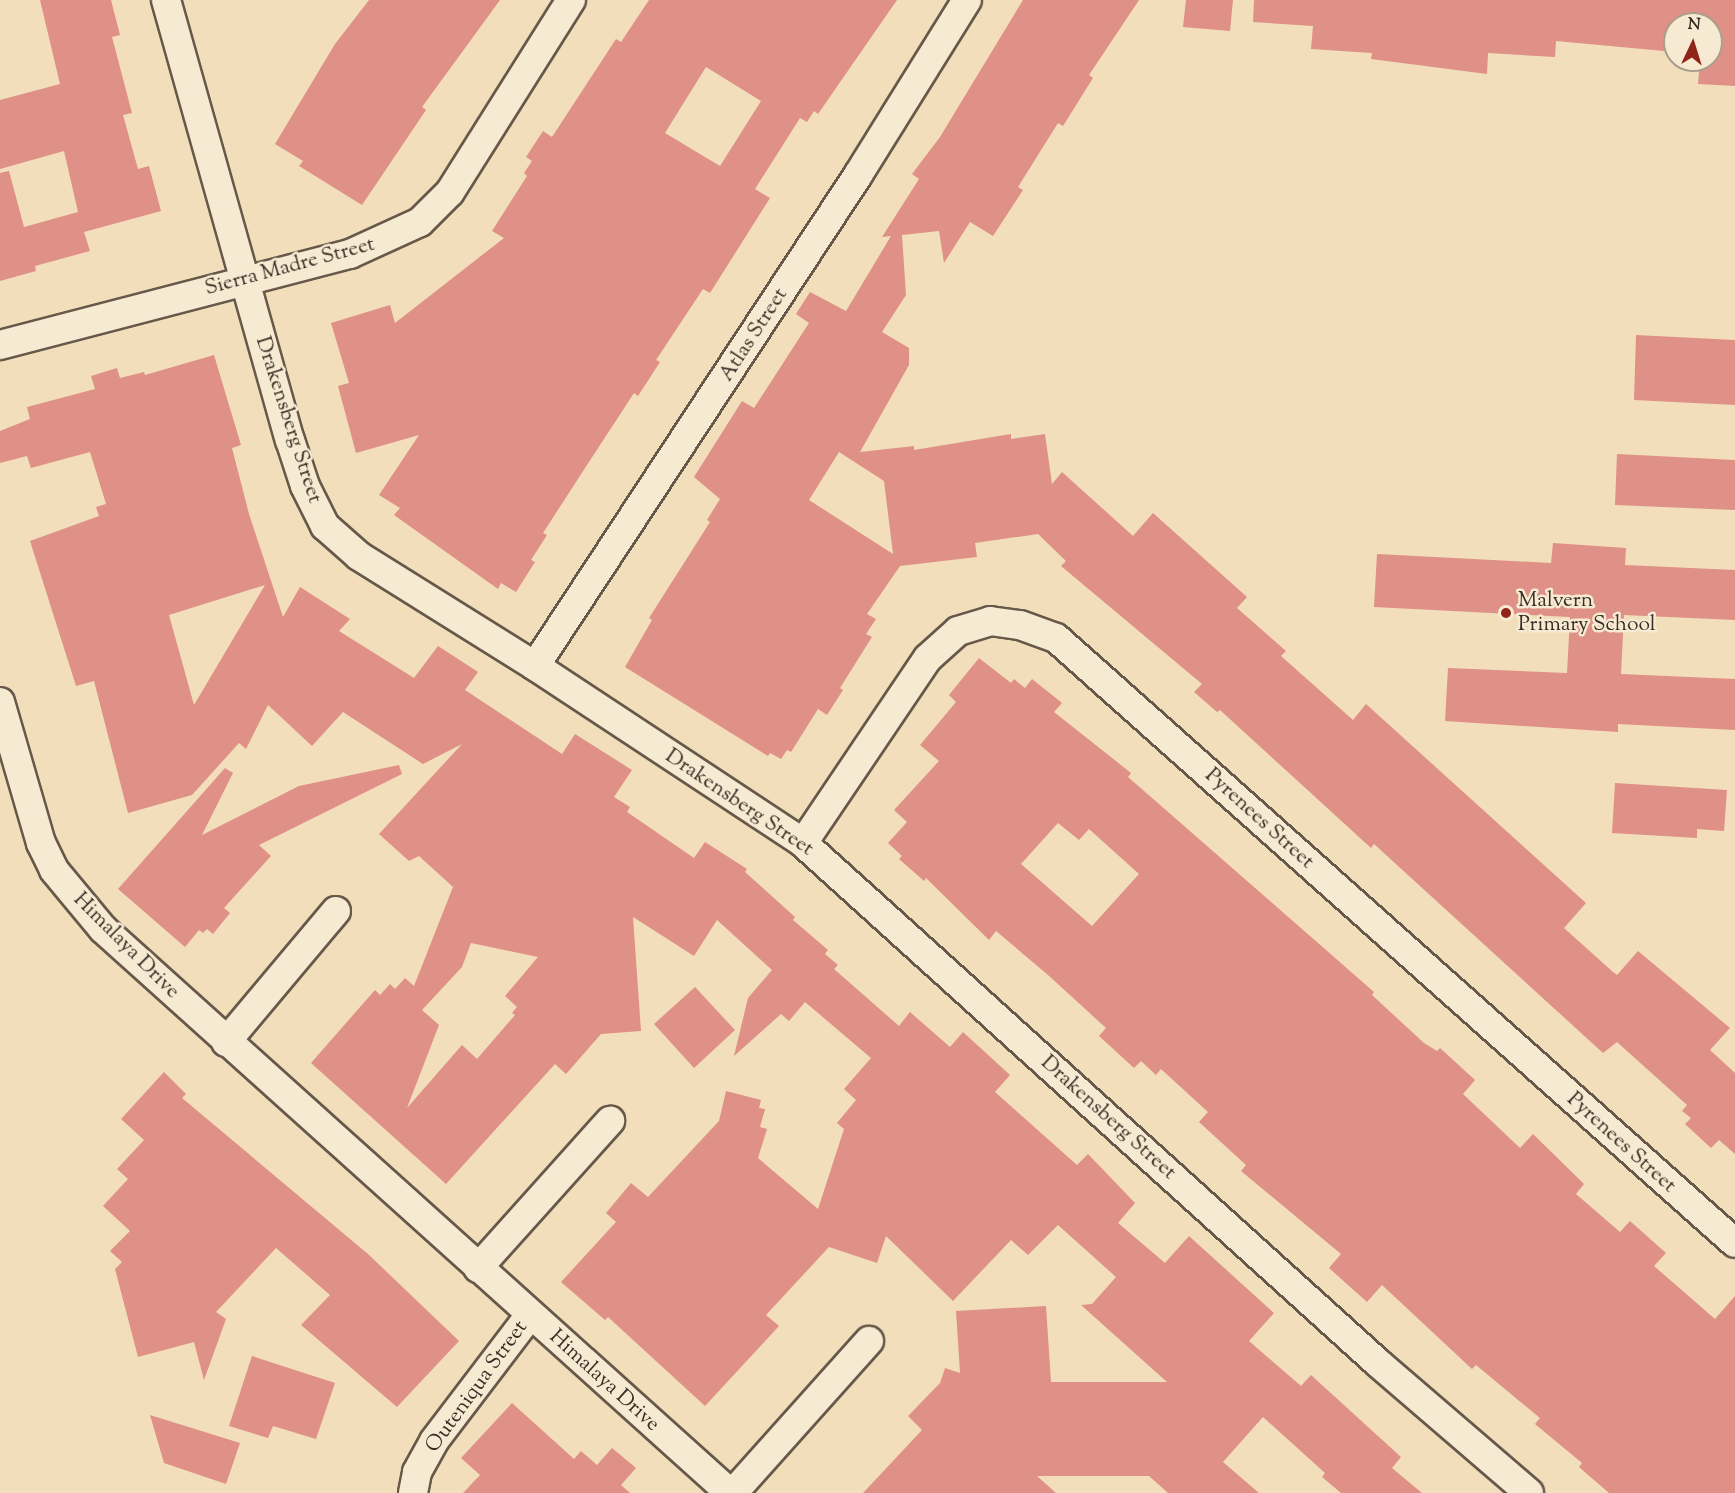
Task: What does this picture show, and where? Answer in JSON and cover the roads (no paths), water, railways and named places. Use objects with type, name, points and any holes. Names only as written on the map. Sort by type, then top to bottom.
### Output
[{"type":"street","name":"Drakensberg Street","points":[[166,0],[290,440],[325,526],[358,556],[535,666],[803,843],[1378,1363],[1529,1493]]},
{"type":"street","name":"Sierra Madre Street","points":[[0,345],[350,254],[420,222],[450,192],[571,0]]},
{"type":"street","name":"Atlas Street","points":[[535,666],[852,185],[967,0]]},
{"type":"street","name":"Pyrenees Street","points":[[803,843],[928,658],[958,631],[990,621],[1020,625],[1056,638],[1735,1243]]},
{"type":"street","name":"Himalaya Drive","points":[[0,702],[41,843],[54,870],[103,928],[226,1042],[731,1493],[869,1341]]},
{"type":"street","points":[[226,1042],[336,911]]},
{"type":"street","points":[[478,1268],[610,1121]]},
{"type":"street","name":"Outeniqua Street","points":[[413,1493],[417,1472],[434,1440],[530,1315]]},
{"type":"place","name":"Malvern Primary School","points":[[1506,613]]}]
